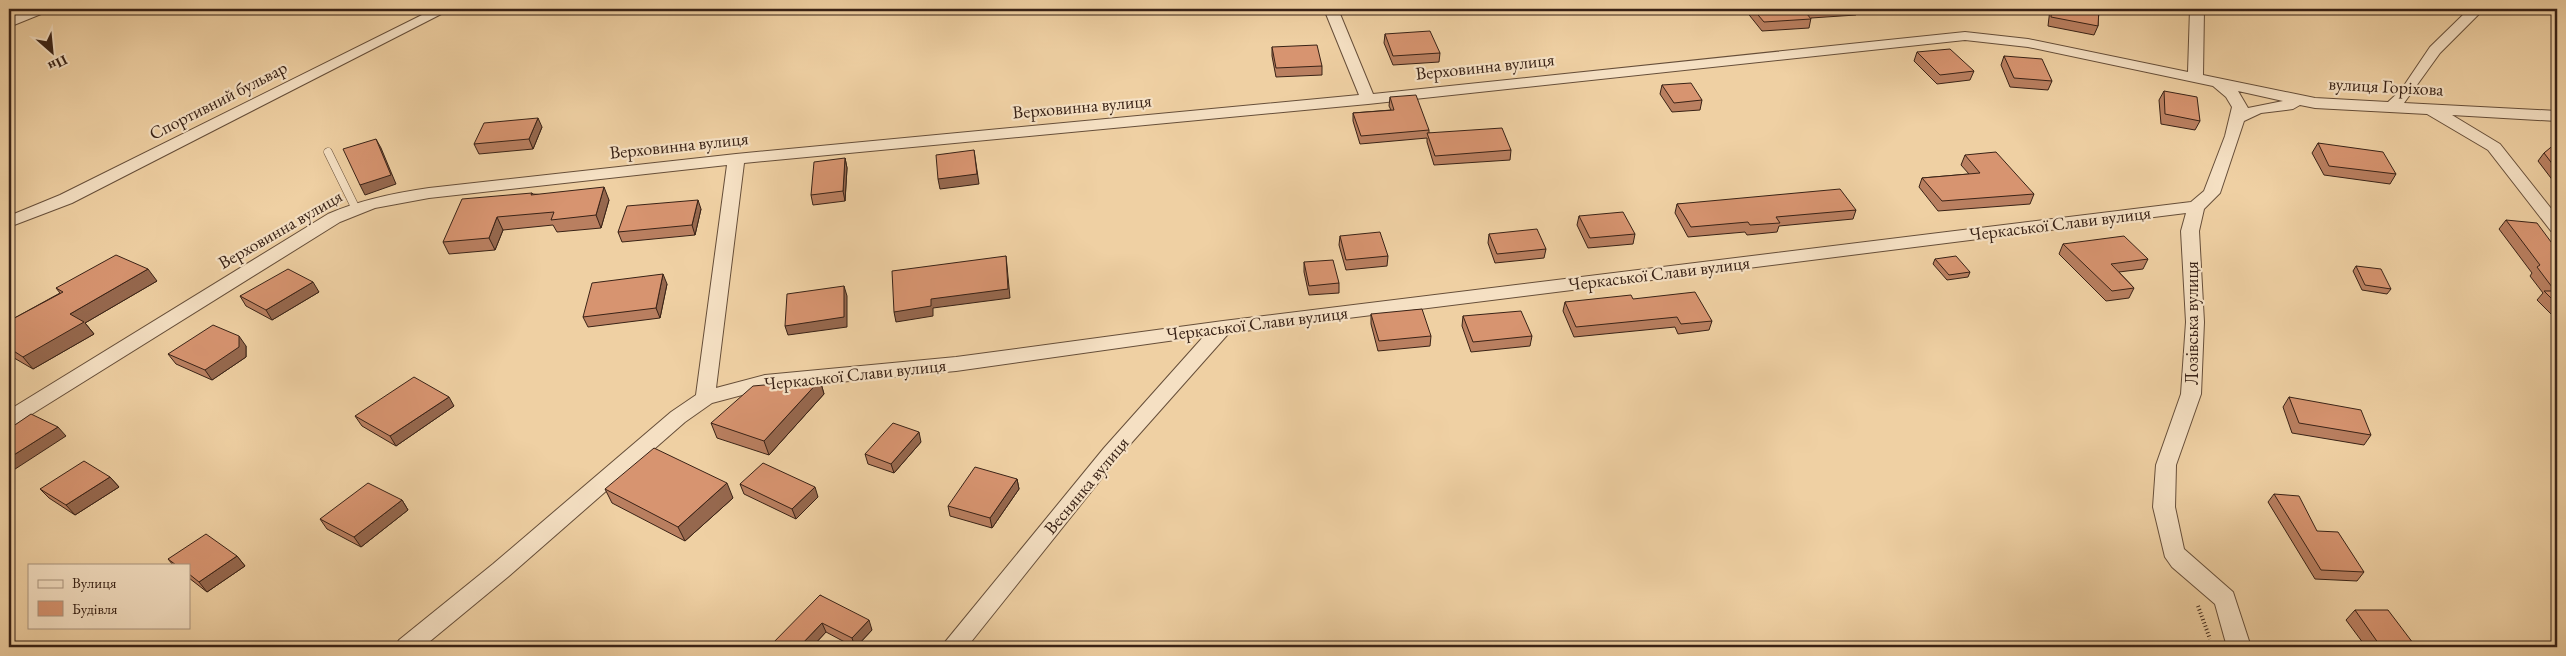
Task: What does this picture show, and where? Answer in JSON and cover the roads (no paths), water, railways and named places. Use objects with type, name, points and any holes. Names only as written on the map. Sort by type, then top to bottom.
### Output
[{"type":"street","points":[[9,14],[35,9]]},
{"type":"street","points":[[9,23],[41,9]]},
{"type":"street","name":"Спортивний бульвар","points":[[9,222],[66,198],[444,9]]},
{"type":"street","points":[[1331,9],[1368,98]]},
{"type":"street","points":[[2195,77],[2197,9]]},
{"type":"street","points":[[2394,105],[2406,93],[2435,50],[2477,9]]},
{"type":"street","name":"Верховинна вулиця","points":[[9,419],[309,232],[355,208],[382,200],[428,193],[736,159],[1368,98],[1965,36],[2028,43],[2216,82]]},
{"type":"street","points":[[2196,207],[2212,193],[2240,106],[2237,100],[2216,82]]},
{"type":"street","name":"вулиця Горіхова","points":[[2216,82],[2315,102],[2369,107],[2394,105],[2426,109],[2557,116]]},
{"type":"street","points":[[2237,119],[2269,106],[2315,102]]},
{"type":"street","points":[[2426,109],[2464,127],[2494,148],[2557,227]]},
{"type":"street","points":[[705,398],[736,159]]},
{"type":"street","name":"Черкаської Слави вулиця","points":[[407,647],[501,570],[678,417],[705,398],[765,382],[956,364],[1222,327],[2196,207]]},
{"type":"street","name":"Лозівська вулиця","points":[[2196,207],[2190,230],[2195,322],[2191,394],[2166,465],[2164,507],[2174,550],[2180,560],[2225,599],[2239,647]]},
{"type":"street","name":"Веснянка вулиця","points":[[953,647],[1105,460],[1222,327]]},
{"type":"lane","points":[[328,152],[355,208]]}]
